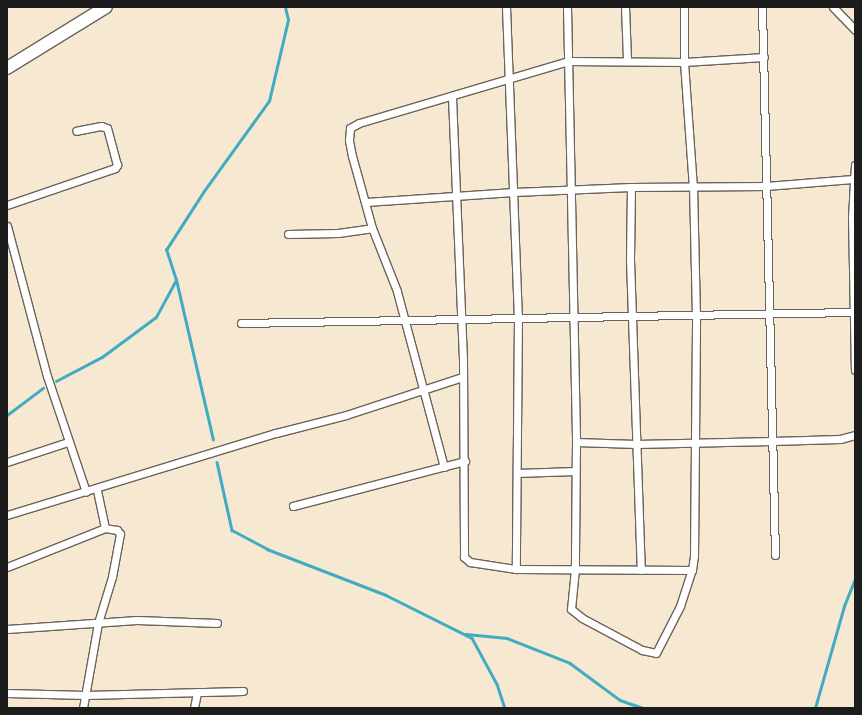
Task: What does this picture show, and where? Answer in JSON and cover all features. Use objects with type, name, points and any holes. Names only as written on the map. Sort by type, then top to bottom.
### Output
[{"type":"main road","points":[[7,68],[106,7]]},
{"type":"street","points":[[506,7],[514,192],[515,271],[518,317],[516,569]]},
{"type":"street","points":[[567,7],[572,315],[576,442],[575,570],[570,603],[573,612],[651,653],[659,650],[666,637],[692,570],[694,550],[693,442],[696,316],[693,188],[684,62],[684,7]]},
{"type":"street","points":[[625,7],[627,60]]},
{"type":"street","points":[[762,7],[775,555]]},
{"type":"street","points":[[833,7],[855,30]]},
{"type":"street","points":[[444,467],[397,291],[372,228],[352,156],[349,140],[350,128],[360,123],[452,97],[508,78],[568,61],[627,60],[684,62],[764,57]]},
{"type":"street","points":[[452,97],[465,461],[464,557],[470,562],[516,569],[692,570]]},
{"type":"street","points":[[7,205],[115,168],[117,165],[107,128],[101,126],[76,131]]},
{"type":"street","points":[[855,166],[853,179],[853,312],[855,370]]},
{"type":"street","points":[[366,202],[514,192],[631,187],[693,188],[766,186],[853,179]]},
{"type":"street","points":[[631,187],[632,316],[641,570]]},
{"type":"street","points":[[7,226],[47,376],[86,492]]},
{"type":"street","points":[[288,234],[338,233],[372,228]]},
{"type":"street","points":[[242,322],[572,315],[770,315],[853,312]]},
{"type":"street","points":[[7,515],[97,489],[248,441],[424,391],[462,377]]},
{"type":"street","points":[[576,442],[636,444],[772,441],[840,439],[855,435]]},
{"type":"street","points":[[7,462],[68,442]]},
{"type":"street","points":[[293,506],[465,461]]},
{"type":"street","points":[[517,473],[575,471]]},
{"type":"street","points":[[97,489],[105,528]]},
{"type":"street","points":[[7,567],[105,528],[112,528],[120,534],[112,577],[98,623],[83,708]]},
{"type":"street","points":[[7,629],[173,620],[217,623]]},
{"type":"street","points":[[7,694],[86,695],[243,691]]},
{"type":"street","points":[[194,708],[197,692]]},
{"type":"waterway","points":[[213,440],[176,280],[166,250],[204,191],[269,101],[288,20],[285,7]]},
{"type":"waterway","points":[[56,381],[102,357],[156,317],[176,280]]},
{"type":"waterway","points":[[7,415],[43,388]]},
{"type":"waterway","points":[[217,462],[232,530],[267,549],[386,595],[472,638],[497,684],[505,708]]},
{"type":"waterway","points":[[815,708],[844,606],[855,579]]},
{"type":"waterway","points":[[466,634],[507,638],[570,663],[620,700],[643,708]]}]
